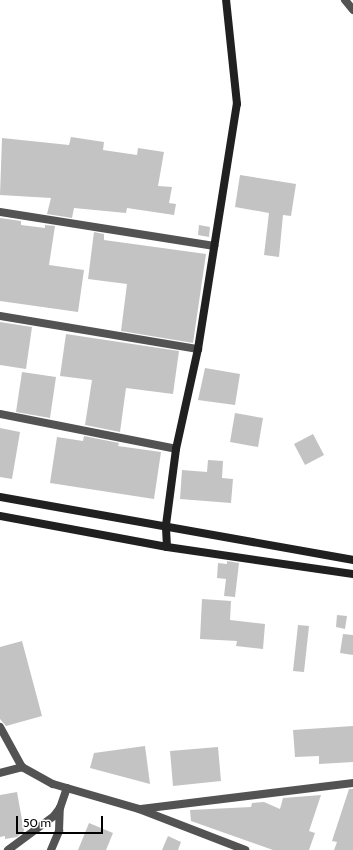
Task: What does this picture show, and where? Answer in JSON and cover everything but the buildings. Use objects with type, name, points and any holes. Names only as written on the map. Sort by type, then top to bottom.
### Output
[{"type":"main road","points":[[167,547],[166,525],[176,449],[198,349],[237,104],[226,0]]},
{"type":"main road","points":[[0,497],[166,525],[353,560]]},
{"type":"main road","points":[[0,516],[167,547],[353,574]]},
{"type":"main road","points":[[343,572],[344,558]]},
{"type":"street","points":[[345,0],[353,10]]},
{"type":"street","points":[[0,212],[214,246]]},
{"type":"street","points":[[0,316],[198,349]]},
{"type":"street","points":[[0,414],[176,449]]},
{"type":"street","points":[[0,727],[22,767],[53,784],[139,809],[245,850]]},
{"type":"street","points":[[0,773],[22,767]]},
{"type":"street","points":[[139,809],[353,784]]},
{"type":"street","points":[[51,850],[59,831],[60,808],[66,788]]},
{"type":"street","points":[[8,850],[30,835],[60,808]]}]
